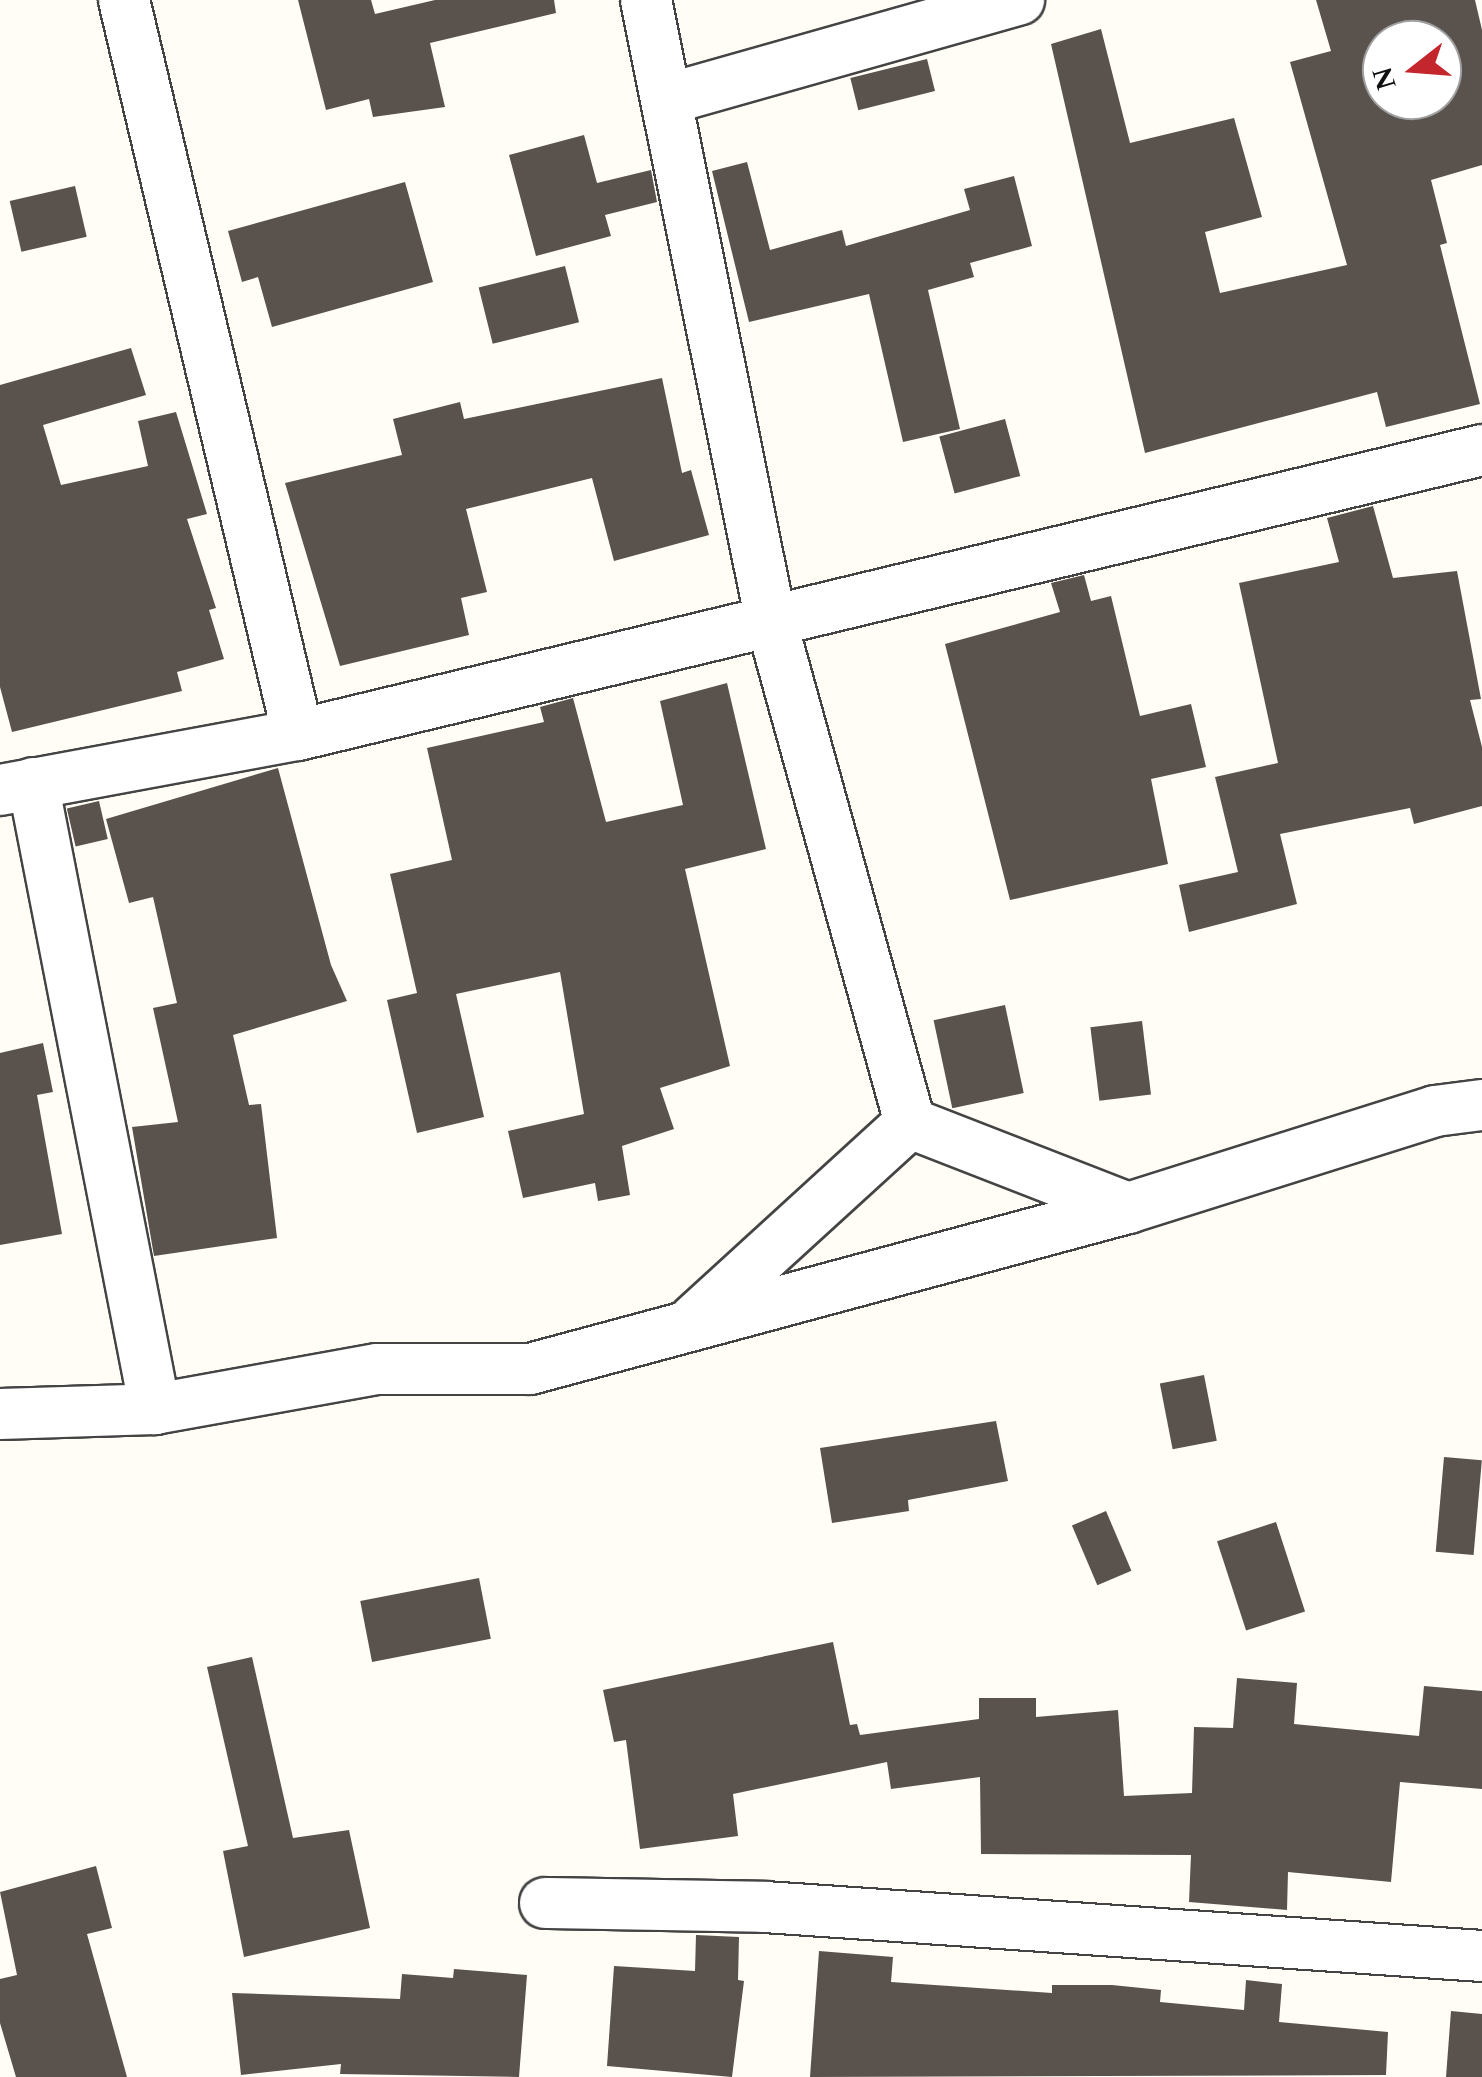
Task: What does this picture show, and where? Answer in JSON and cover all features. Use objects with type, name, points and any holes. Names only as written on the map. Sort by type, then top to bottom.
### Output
[{"type":"street","points":[[124,0],[298,735]]},
{"type":"street","points":[[646,0],[770,616],[910,1124]]},
{"type":"street","points":[[668,99],[1018,0]]},
{"type":"street","points":[[155,1409],[16,786],[298,735],[770,616],[1482,450]]},
{"type":"street","points":[[0,1414],[155,1409],[377,1369],[530,1369],[1128,1208],[1435,1111],[1482,1106]]},
{"type":"street","points":[[910,1124],[1128,1208]]},
{"type":"street","points":[[686,1327],[910,1124]]},
{"type":"street","points":[[544,1904],[766,1907],[1482,1956]]},
{"type":"building","points":[[298,0],[371,0],[375,14],[435,0],[554,0],[556,13],[430,43],[445,107],[373,117],[369,99],[326,110]]},
{"type":"building","points":[[1316,0],[1475,0],[1482,30],[1482,165],[1431,180],[1447,243],[1440,245],[1480,404],[1386,427],[1377,392],[1145,453],[1051,44],[1101,29],[1130,143],[1234,118],[1262,217],[1205,232],[1220,293],[1347,265],[1290,62],[1331,51]]},
{"type":"building","points":[[927,59],[935,91],[858,110],[850,78]]},
{"type":"building","points":[[584,135],[597,183],[651,170],[657,202],[605,215],[611,236],[536,256],[509,155]]},
{"type":"building","points":[[747,162],[770,250],[842,230],[846,246],[970,210],[964,189],[1014,176],[1032,246],[970,263],[974,277],[928,290],[960,429],[903,442],[869,294],[749,322],[712,171]]},
{"type":"building","points":[[405,182],[433,282],[272,327],[258,277],[242,282],[228,231]]},
{"type":"building","points":[[75,186],[87,237],[21,252],[10,201]]},
{"type":"building","points":[[565,266],[579,322],[493,344],[479,288]]},
{"type":"building","points":[[131,348],[146,395],[43,425],[61,485],[148,466],[138,421],[176,412],[207,514],[187,519],[216,608],[209,610],[224,659],[177,672],[182,691],[12,732],[0,687],[0,385]]},
{"type":"building","points":[[662,378],[682,473],[691,470],[709,535],[614,561],[592,478],[466,509],[487,592],[461,598],[469,635],[340,666],[285,483],[402,455],[393,419],[460,402],[464,419]]},
{"type":"building","points":[[1005,419],[1020,476],[955,494],[939,437]]},
{"type":"building","points":[[1373,506],[1393,578],[1457,571],[1481,699],[1470,700],[1482,747],[1482,806],[1414,824],[1410,808],[1280,834],[1297,904],[1189,932],[1179,885],[1238,872],[1215,777],[1278,763],[1239,583],[1339,562],[1327,518]]},
{"type":"building","points":[[1084,575],[1091,601],[1111,596],[1140,716],[1191,704],[1206,767],[1151,779],[1168,864],[1010,900],[945,644],[1060,612],[1051,583]]},
{"type":"building","points":[[727,683],[766,849],[685,869],[730,1066],[660,1088],[674,1129],[622,1146],[630,1195],[598,1201],[595,1183],[523,1198],[508,1131],[584,1114],[560,972],[456,994],[484,1117],[417,1133],[387,1000],[417,993],[390,874],[452,860],[427,748],[544,722],[540,707],[573,698],[606,822],[683,805],[660,701]]},
{"type":"building","points":[[278,768],[331,965],[347,1001],[233,1035],[249,1105],[261,1104],[277,1238],[154,1256],[132,1127],[178,1122],[153,1008],[177,1003],[153,897],[129,903],[106,819]]},
{"type":"building","points":[[99,801],[108,839],[76,846],[67,808]]},
{"type":"building","points":[[1005,1005],[1024,1093],[952,1108],[934,1020]]},
{"type":"building","points":[[1142,1021],[1151,1094],[1099,1101],[1090,1027]]},
{"type":"building","points":[[43,1043],[53,1092],[37,1095],[62,1234],[0,1245],[0,1053]]},
{"type":"building","points":[[1204,1375],[1217,1441],[1173,1449],[1160,1384]]},
{"type":"building","points":[[996,1421],[1008,1481],[908,1500],[909,1511],[832,1523],[820,1448]]},
{"type":"building","points":[[1444,1457],[1482,1460],[1474,1555],[1436,1552]]},
{"type":"building","points":[[1106,1511],[1131,1571],[1097,1585],[1072,1525]]},
{"type":"building","points":[[1276,1522],[1305,1611],[1246,1631],[1217,1541]]},
{"type":"building","points":[[479,1578],[491,1639],[372,1662],[360,1601]]},
{"type":"building","points":[[833,1642],[850,1725],[857,1724],[860,1735],[979,1719],[979,1698],[1036,1698],[1036,1717],[1118,1710],[1124,1796],[1192,1793],[1194,1727],[1233,1728],[1237,1678],[1297,1683],[1294,1724],[1419,1736],[1424,1686],[1482,1691],[1482,1789],[1400,1782],[1391,1882],[1288,1872],[1287,1910],[1189,1902],[1191,1855],[981,1854],[980,1777],[891,1789],[887,1762],[733,1794],[738,1836],[640,1849],[626,1740],[614,1742],[603,1690]]},
{"type":"building","points":[[252,1657],[293,1838],[349,1830],[370,1928],[244,1957],[223,1851],[248,1846],[207,1667]]},
{"type":"building","points":[[96,1866],[112,1928],[87,1934],[127,2077],[16,2077],[0,2023],[0,1979],[17,1975],[0,1892]]},
{"type":"building","points":[[696,1935],[739,1937],[738,1980],[744,1981],[732,2077],[607,2066],[614,1966],[695,1971]]},
{"type":"building","points":[[819,1951],[893,1957],[891,1982],[1052,1993],[1052,1985],[1112,1985],[1161,1990],[1160,2002],[1244,2010],[1246,1980],[1282,1984],[1279,2022],[1388,2032],[1386,2075],[810,2077]]},
{"type":"building","points":[[454,1969],[527,1975],[519,2077],[340,2074],[341,2064],[241,2075],[232,1993],[400,1999],[402,1974],[453,1978]]},
{"type":"building","points":[[1451,2011],[1482,2014],[1482,2077],[1446,2077]]}]
